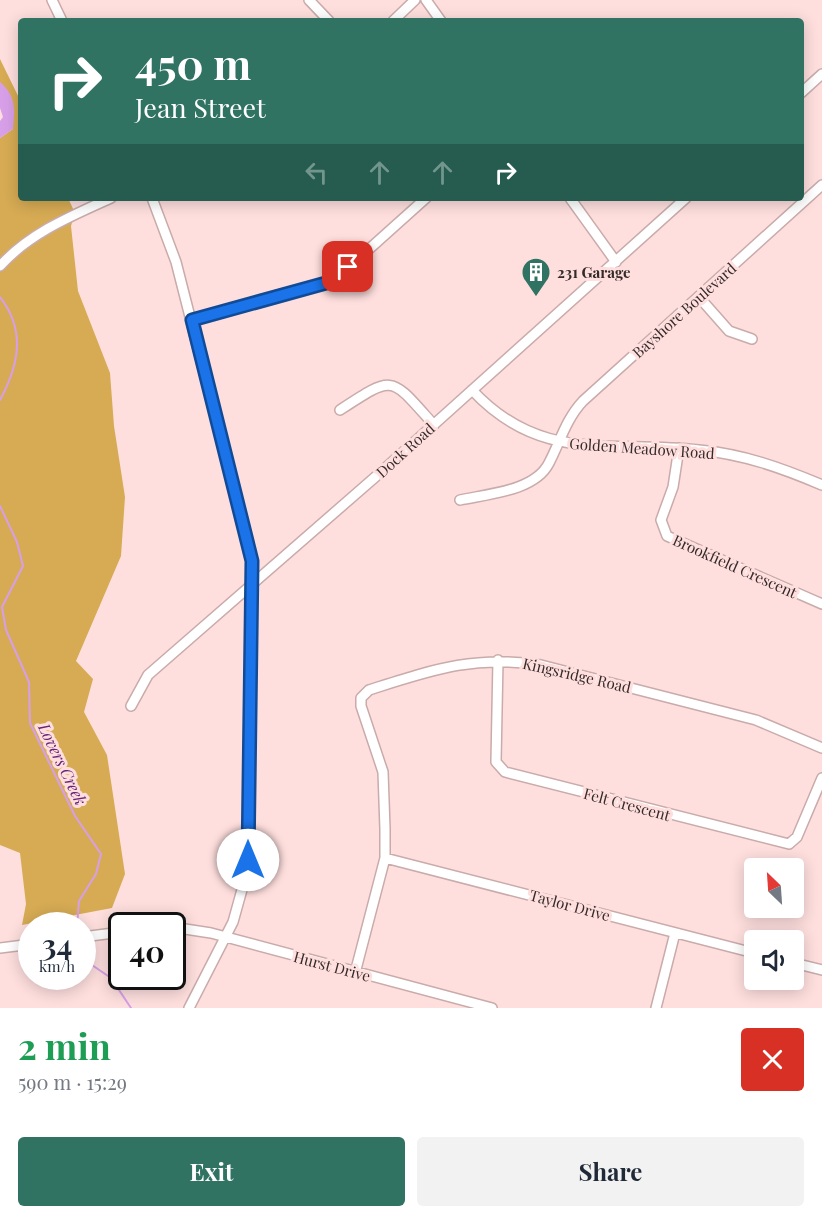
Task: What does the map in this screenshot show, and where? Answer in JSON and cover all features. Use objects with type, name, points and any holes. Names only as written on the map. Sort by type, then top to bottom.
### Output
[{"type":"street","points":[[52,0],[61,18]]},
{"type":"street","points":[[309,0],[326,18]]},
{"type":"street","points":[[396,18],[415,0]]},
{"type":"street","points":[[426,0],[439,18]]},
{"type":"street","points":[[804,91],[821,78]]},
{"type":"street","name":"Bayshore Boulevard","points":[[460,500],[498,492],[536,478],[549,465],[571,416],[583,401],[822,185]]},
{"type":"street","points":[[0,266],[16,248],[45,230],[105,201]]},
{"type":"street","points":[[153,201],[171,245],[192,320],[246,529],[252,561],[248,868],[233,922],[189,1008]]},
{"type":"street","points":[[192,320],[326,283],[348,267],[423,201]]},
{"type":"street","points":[[572,201],[616,262]]},
{"type":"street","name":"Dock Road","points":[[130,706],[148,675],[434,425],[683,201]]},
{"type":"street","points":[[699,297],[729,331],[752,339]]},
{"type":"street","points":[[340,410],[379,385],[390,384],[402,390],[434,425]]},
{"type":"street","name":"Golden Meadow Road","points":[[472,390],[513,425],[558,443],[679,448],[755,460],[822,485]]},
{"type":"street","name":"Brookfield Crescent","points":[[679,448],[673,487],[661,520],[661,527],[667,536],[822,604]]},
{"type":"street","name":"Kingsridge Road","points":[[355,973],[385,858],[384,785],[379,758],[361,706],[363,693],[438,669],[498,660],[541,665],[756,720],[822,748]]},
{"type":"street","name":"Felt Crescent","points":[[498,660],[496,762],[505,772],[789,844],[797,837],[822,778]]},
{"type":"street","name":"Taylor Drive","points":[[385,858],[744,950]]},
{"type":"street","name":"Hurst Drive","points":[[186,930],[225,937],[492,1008]]},
{"type":"street","points":[[656,1008],[675,933]]},
{"type":"street","points":[[0,948],[18,946]]},
{"type":"street","points":[[804,966],[822,970]]},
{"type":"shaded area","points":[[0,59],[18,96],[18,201],[69,201],[75,213],[71,226],[78,291],[110,373],[114,426],[125,497],[121,556],[76,661],[93,679],[84,712],[107,755],[125,874],[112,908],[91,912],[24,912],[26,904],[20,853],[0,845],[0,138],[13,129],[0,82]]},
{"type":"shaded area","points":[[0,82],[12,98],[14,115],[13,129],[0,138],[0,121],[3,117],[0,108]]},
{"type":"waterway","name":"Lovers Creek","points":[[0,297],[14,322],[17,348],[12,374],[0,400]]},
{"type":"waterway","name":"Lovers Creek","points":[[0,506],[17,542],[23,566],[2,607],[6,630],[29,682],[30,723],[75,816],[101,854],[96,874],[79,901],[78,912]]},
{"type":"waterway","name":"Lovers Creek","points":[[96,968],[111,978],[131,1008]]},
{"type":"place","name":"231 Garage","points":[[536,298]]},
{"type":"route","points":[[248,860],[252,561],[246,529],[192,320],[326,283],[348,267]]}]
